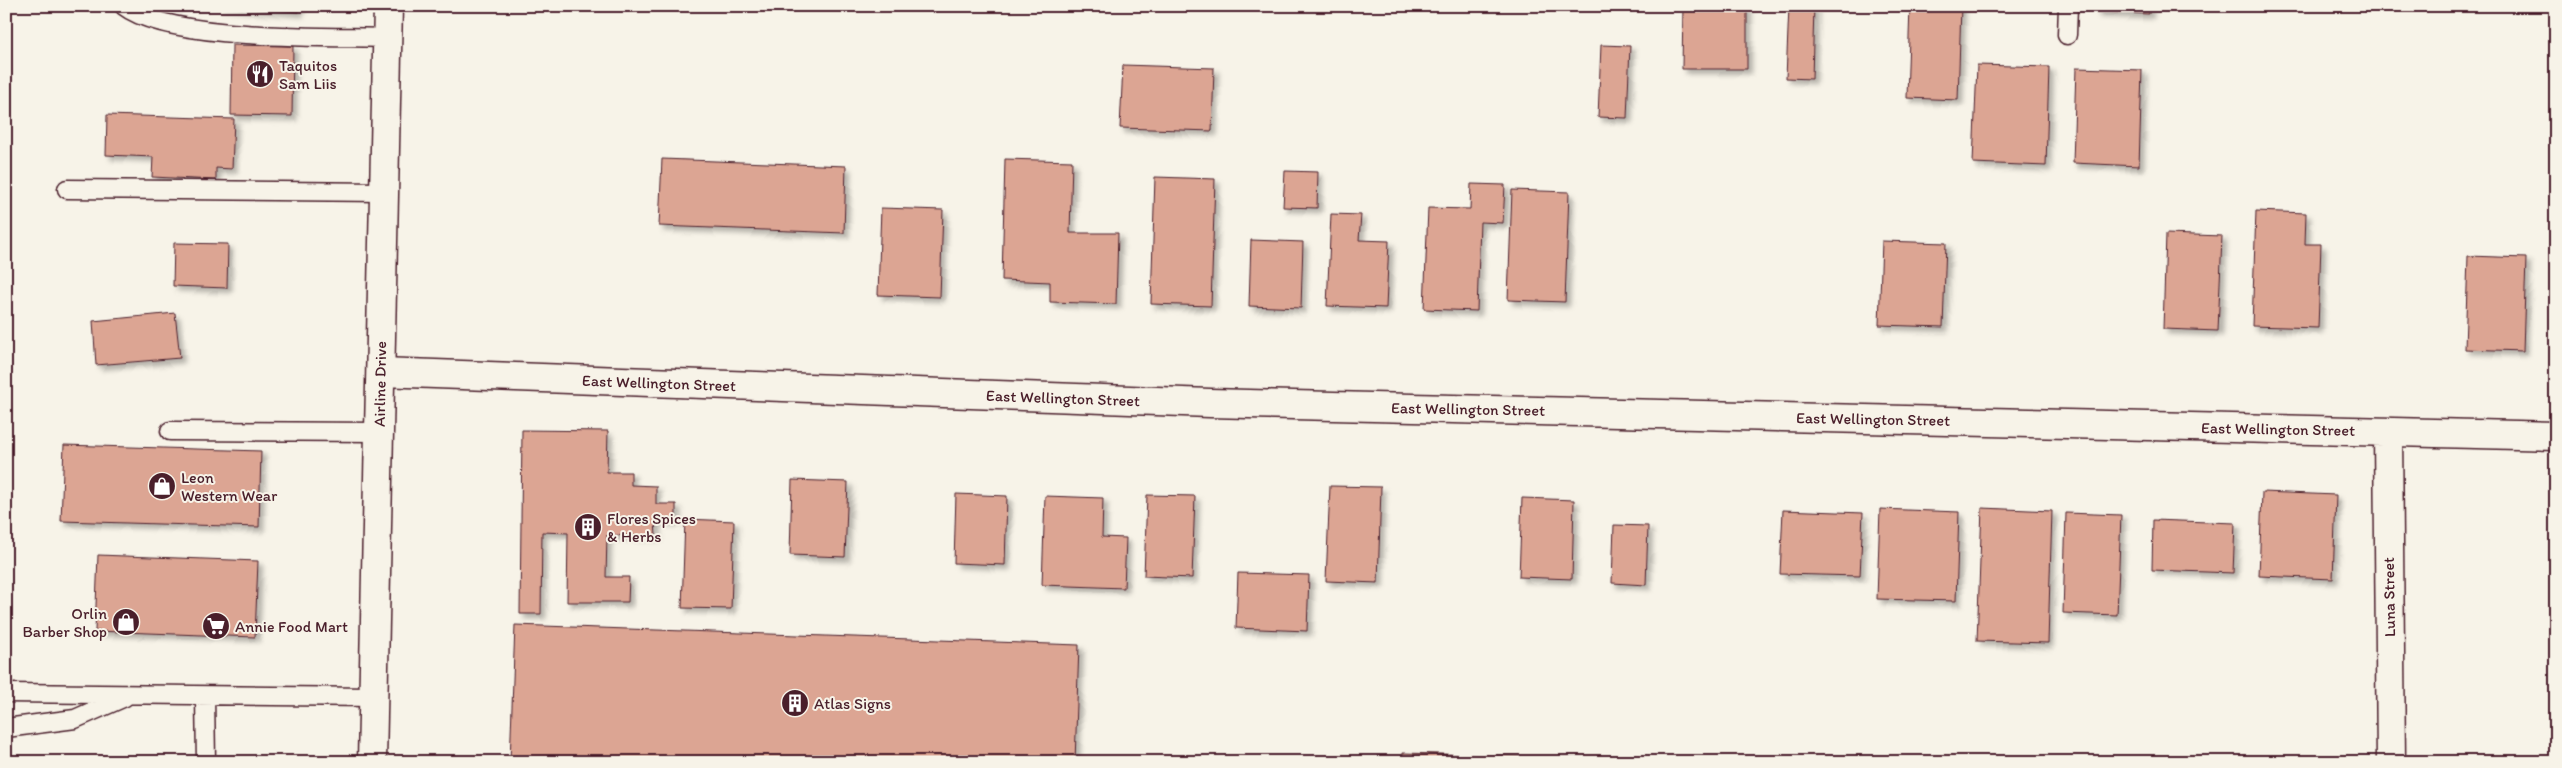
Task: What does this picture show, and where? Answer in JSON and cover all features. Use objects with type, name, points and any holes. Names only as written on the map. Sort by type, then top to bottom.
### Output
[{"type":"street","name":"Airline Drive","points":[[372,762],[388,6]]},
{"type":"street","name":"East Wellington Street","points":[[381,372],[1210,403],[2556,436]]},
{"type":"street","name":"Luna Street","points":[[2388,432],[2391,762]]},
{"type":"lane","points":[[124,6],[155,20],[211,32],[388,38]]},
{"type":"lane","points":[[2067,35],[2068,6]]},
{"type":"lane","points":[[67,189],[385,192]]},
{"type":"lane","points":[[170,431],[379,432]]},
{"type":"lane","points":[[6,693],[374,697]]},
{"type":"lane","points":[[6,728],[75,719],[130,694]]},
{"type":"lane","points":[[205,696],[206,762]]},
{"type":"building","points":[[218,6],[299,6],[299,12]]},
{"type":"building","points":[[1683,6],[1747,6],[1747,69],[1682,69]]},
{"type":"building","points":[[1789,6],[1814,6],[1812,79],[1786,78]]},
{"type":"building","points":[[1910,6],[1961,6],[1958,100],[1907,98]]},
{"type":"building","points":[[2095,6],[2149,6],[2149,14],[2095,12]]},
{"type":"building","points":[[232,45],[293,46],[292,116],[231,115]]},
{"type":"building","points":[[1601,45],[1630,46],[1627,118],[1598,117]]},
{"type":"building","points":[[1123,65],[1214,68],[1212,131],[1120,128]]},
{"type":"building","points":[[1977,65],[2049,67],[2046,166],[1973,163]]},
{"type":"building","points":[[2076,68],[2142,70],[2139,166],[2073,163]]},
{"type":"building","points":[[107,115],[234,119],[232,169],[216,168],[216,180],[152,177],[153,157],[106,155]]},
{"type":"building","points":[[662,159],[846,166],[844,233],[659,226]]},
{"type":"building","points":[[1005,159],[1072,161],[1070,233],[1118,233],[1116,304],[1050,302],[1050,282],[1002,280]]},
{"type":"building","points":[[1285,171],[1318,172],[1317,208],[1283,207]]},
{"type":"building","points":[[1155,177],[1215,179],[1211,306],[1151,304]]},
{"type":"building","points":[[1471,184],[1505,185],[1503,223],[1480,222],[1477,311],[1424,309],[1428,208],[1470,209]]},
{"type":"building","points":[[1512,190],[1569,192],[1565,302],[1508,300]]},
{"type":"building","points":[[881,208],[943,210],[940,297],[878,295]]},
{"type":"building","points":[[2256,211],[2306,213],[2305,244],[2321,244],[2318,328],[2252,326]]},
{"type":"building","points":[[1331,214],[1361,215],[1359,240],[1389,241],[1386,308],[1327,306]]},
{"type":"building","points":[[2166,234],[2222,236],[2218,331],[2163,329]]},
{"type":"building","points":[[1251,240],[1303,242],[1301,308],[1249,306]]},
{"type":"building","points":[[1882,241],[1946,243],[1943,327],[1879,325]]},
{"type":"building","points":[[174,243],[228,244],[227,288],[173,286]]},
{"type":"building","points":[[2468,256],[2526,258],[2523,351],[2465,349]]},
{"type":"building","points":[[175,313],[180,358],[96,365],[93,321]]},
{"type":"building","name":"Flores Spices & Herbs","points":[[522,430],[608,431],[607,472],[631,472],[631,485],[656,486],[656,504],[676,504],[676,521],[655,521],[656,536],[607,535],[606,577],[629,577],[628,602],[567,602],[568,533],[542,532],[541,614],[520,614]]},
{"type":"building","name":"Leon Western Wear","points":[[64,445],[261,451],[259,527],[61,521]]},
{"type":"building","points":[[792,480],[848,482],[845,557],[790,555]]},
{"type":"building","points":[[1330,486],[1381,487],[1378,583],[1326,581]]},
{"type":"building","points":[[2262,492],[2336,495],[2333,579],[2259,576]]},
{"type":"building","points":[[956,494],[1007,496],[1005,565],[954,563]]},
{"type":"building","points":[[1147,495],[1195,496],[1192,578],[1144,576]]},
{"type":"building","points":[[1045,496],[1103,498],[1102,537],[1126,538],[1124,588],[1042,585]]},
{"type":"building","points":[[1522,498],[1574,500],[1572,579],[1519,577]]},
{"type":"building","points":[[1982,508],[2052,511],[2048,643],[1977,641]]},
{"type":"building","points":[[1880,509],[1959,512],[1956,601],[1877,599]]},
{"type":"building","points":[[1783,510],[1863,513],[1860,576],[1780,574]]},
{"type":"building","points":[[2066,513],[2121,515],[2117,615],[2063,613]]},
{"type":"building","points":[[685,519],[734,521],[731,609],[682,608]]},
{"type":"building","points":[[2153,520],[2235,523],[2233,573],[2152,570]]},
{"type":"building","points":[[1614,525],[1648,526],[1646,585],[1612,583]]},
{"type":"building","points":[[98,555],[258,561],[255,637],[95,631]]},
{"type":"building","points":[[1238,573],[1309,575],[1307,631],[1236,628]]},
{"type":"building","name":"Atlas Signs","points":[[515,625],[1079,645],[1075,762],[510,762]]},
{"type":"building","points":[[1403,753],[1713,762],[1403,762]]},
{"type":"place","name":"Taquitos Sam Liis","points":[[260,74]]},
{"type":"place","name":"Leon Western Wear","points":[[162,486]]},
{"type":"place","name":"Flores Spices & Herbs","points":[[588,527]]},
{"type":"place","name":"Orlin Barber Shop","points":[[126,622]]},
{"type":"place","name":"Annie Food Mart","points":[[216,626]]},
{"type":"place","name":"Atlas Signs","points":[[795,703]]}]
